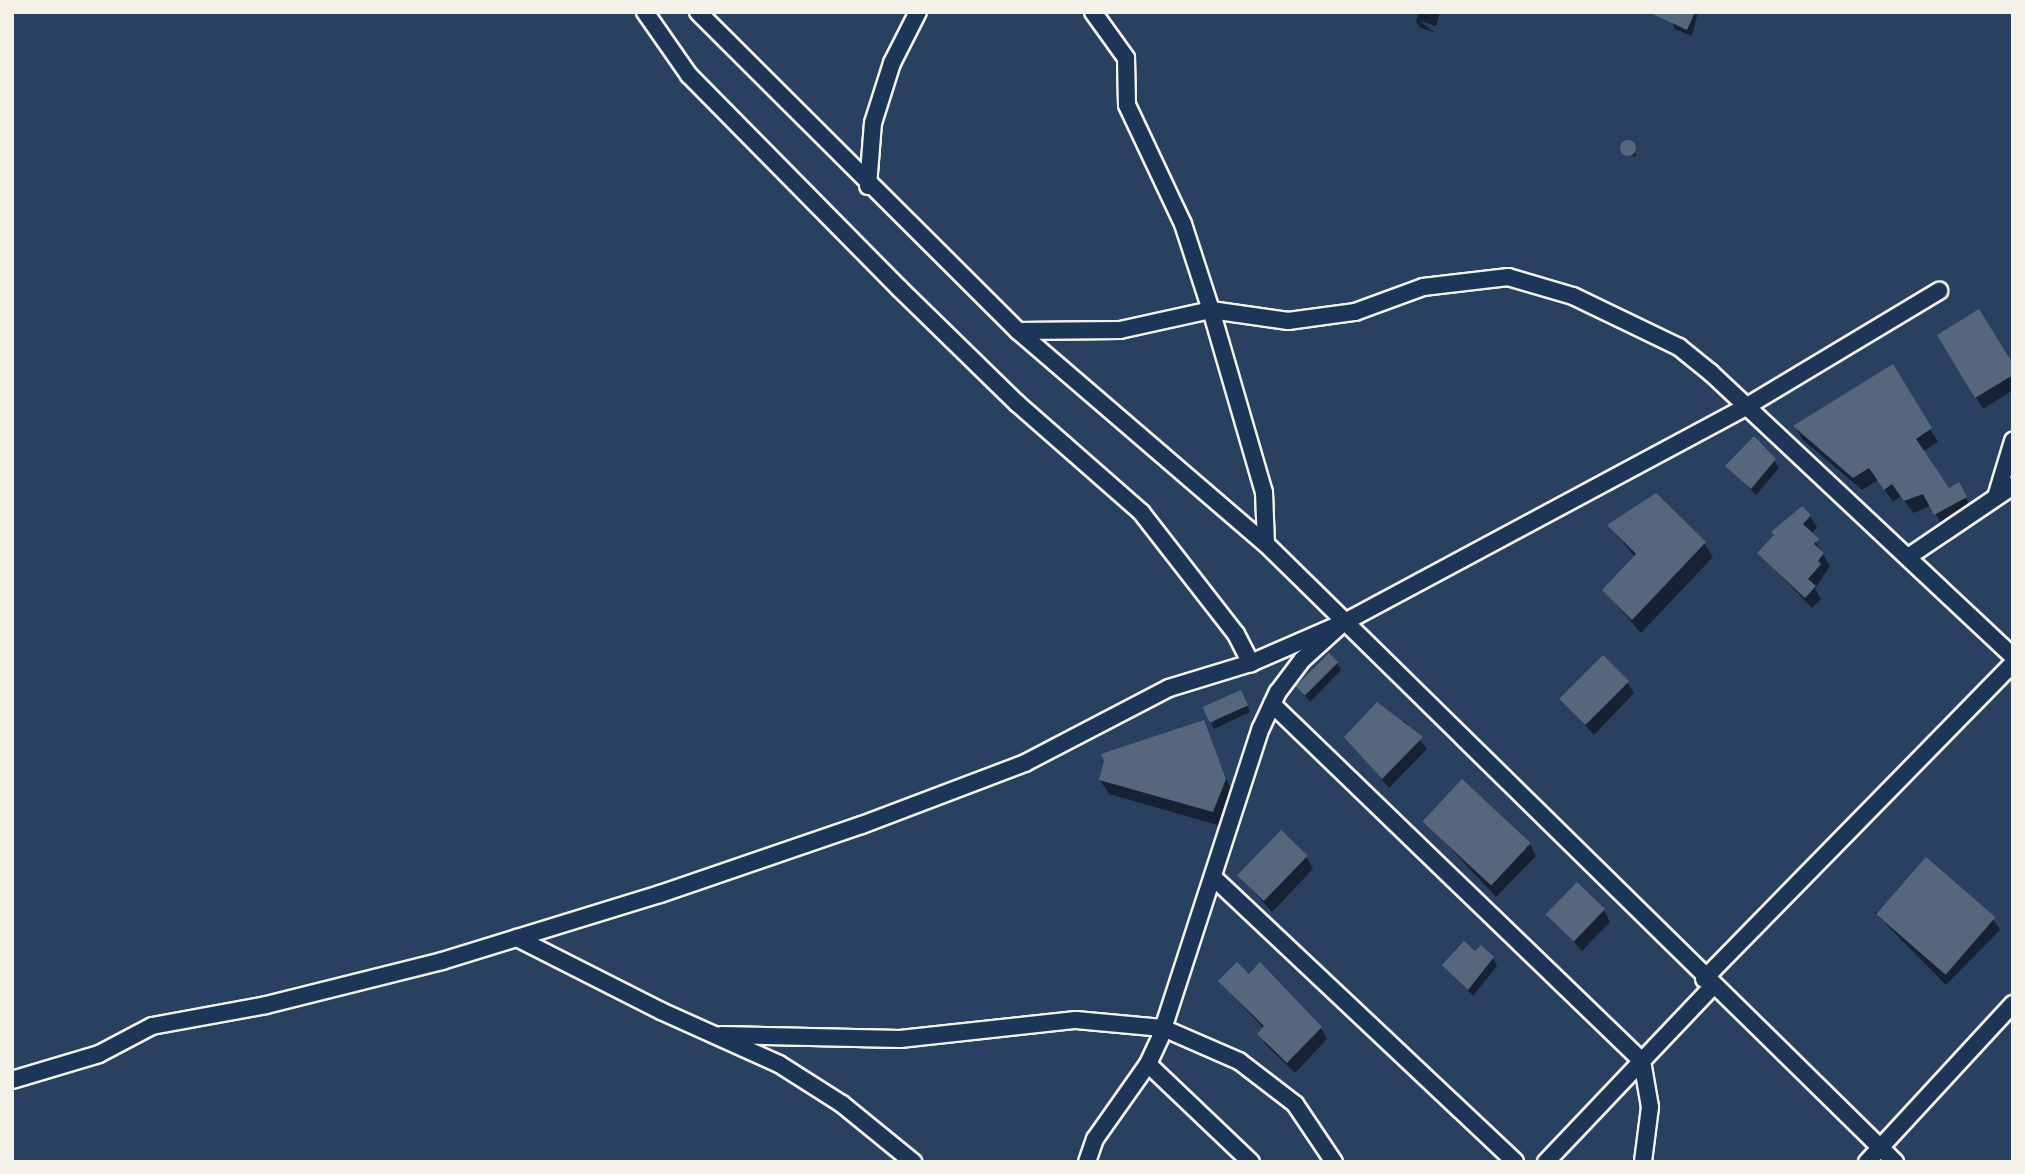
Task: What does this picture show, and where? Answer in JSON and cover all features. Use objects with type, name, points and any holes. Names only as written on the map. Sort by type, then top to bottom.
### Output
[{"type":"street","points":[[645,12],[689,75],[899,288],[1018,404],[1141,512],[1236,634],[1251,663]]},
{"type":"street","points":[[698,12],[868,186],[1018,331],[1266,544],[1709,983],[1895,1162]]},
{"type":"street","points":[[868,186],[873,123],[892,63],[918,12]]},
{"type":"street","points":[[1093,12],[1126,58],[1127,105],[1183,224],[1211,310],[1264,492],[1266,544]]},
{"type":"street","points":[[1018,331],[1120,330],[1211,310],[1288,321],[1354,312],[1423,287],[1508,277],[1573,296],[1679,347],[1749,405],[2013,657]]},
{"type":"street","points":[[12,1080],[99,1055],[152,1026],[365,981],[517,938],[862,825],[1025,763],[1169,688],[1251,663],[1343,623],[1749,405],[1938,291]]},
{"type":"street","points":[[1996,497],[2013,440]]},
{"type":"street","points":[[1908,557],[2013,486]]},
{"type":"street","points":[[1087,1162],[1095,1139],[1148,1065],[1163,1028],[1272,704],[1302,660],[1343,623]]},
{"type":"street","points":[[1546,1162],[1642,1061],[1709,983],[2013,664]]},
{"type":"street","points":[[1272,704],[1642,1061],[1650,1107],[1643,1162]]},
{"type":"street","points":[[1213,877],[1515,1162]]},
{"type":"street","points":[[517,938],[661,1011],[722,1035],[811,1083],[913,1162]]},
{"type":"street","points":[[1867,1162],[2013,1004]]},
{"type":"street","points":[[722,1035],[900,1039],[1076,1020],[1163,1028],[1239,1061],[1295,1104],[1334,1162]]},
{"type":"street","points":[[1148,1065],[1251,1162]]},
{"type":"building","points":[[1648,12],[1695,12],[1687,30]]},
{"type":"building","points":[[1625,140],[1631,140],[1636,148],[1634,154],[1625,156],[1620,151],[1620,145]]},
{"type":"building","points":[[1979,309],[2013,364],[2013,375],[1975,398],[1937,335]]},
{"type":"building","points":[[1893,364],[1932,428],[1916,439],[1949,488],[1959,482],[1967,497],[1934,515],[1923,494],[1904,501],[1892,484],[1884,490],[1869,468],[1853,478],[1793,426]]},
{"type":"building","points":[[1754,436],[1776,459],[1751,489],[1725,466]]},
{"type":"building","points":[[1656,493],[1706,542],[1632,620],[1602,590],[1636,554],[1607,525]]},
{"type":"building","points":[[1802,506],[1811,515],[1803,524],[1819,539],[1814,544],[1824,553],[1818,561],[1821,564],[1808,579],[1816,586],[1805,598],[1757,553],[1774,535],[1771,532]]},
{"type":"building","points":[[1329,653],[1338,662],[1305,695],[1296,686]]},
{"type":"building","points":[[1603,655],[1629,681],[1585,725],[1559,699]]},
{"type":"building","points":[[1241,690],[1248,706],[1210,723],[1203,707]]},
{"type":"building","points":[[1377,702],[1423,737],[1382,779],[1344,737]]},
{"type":"building","points":[[1204,720],[1226,779],[1213,812],[1099,780],[1104,761],[1101,754]]},
{"type":"building","points":[[1462,779],[1531,843],[1491,886],[1422,821]]},
{"type":"building","points":[[1281,830],[1308,856],[1264,901],[1237,875]]},
{"type":"building","points":[[1926,857],[1995,917],[1946,975],[1876,914]]},
{"type":"building","points":[[1577,882],[1605,909],[1574,941],[1546,914]]},
{"type":"building","points":[[1464,941],[1475,951],[1481,945],[1494,957],[1468,990],[1442,965]]},
{"type":"building","points":[[1237,962],[1249,974],[1260,962],[1322,1027],[1287,1063],[1257,1034],[1264,1026],[1218,981]]}]
